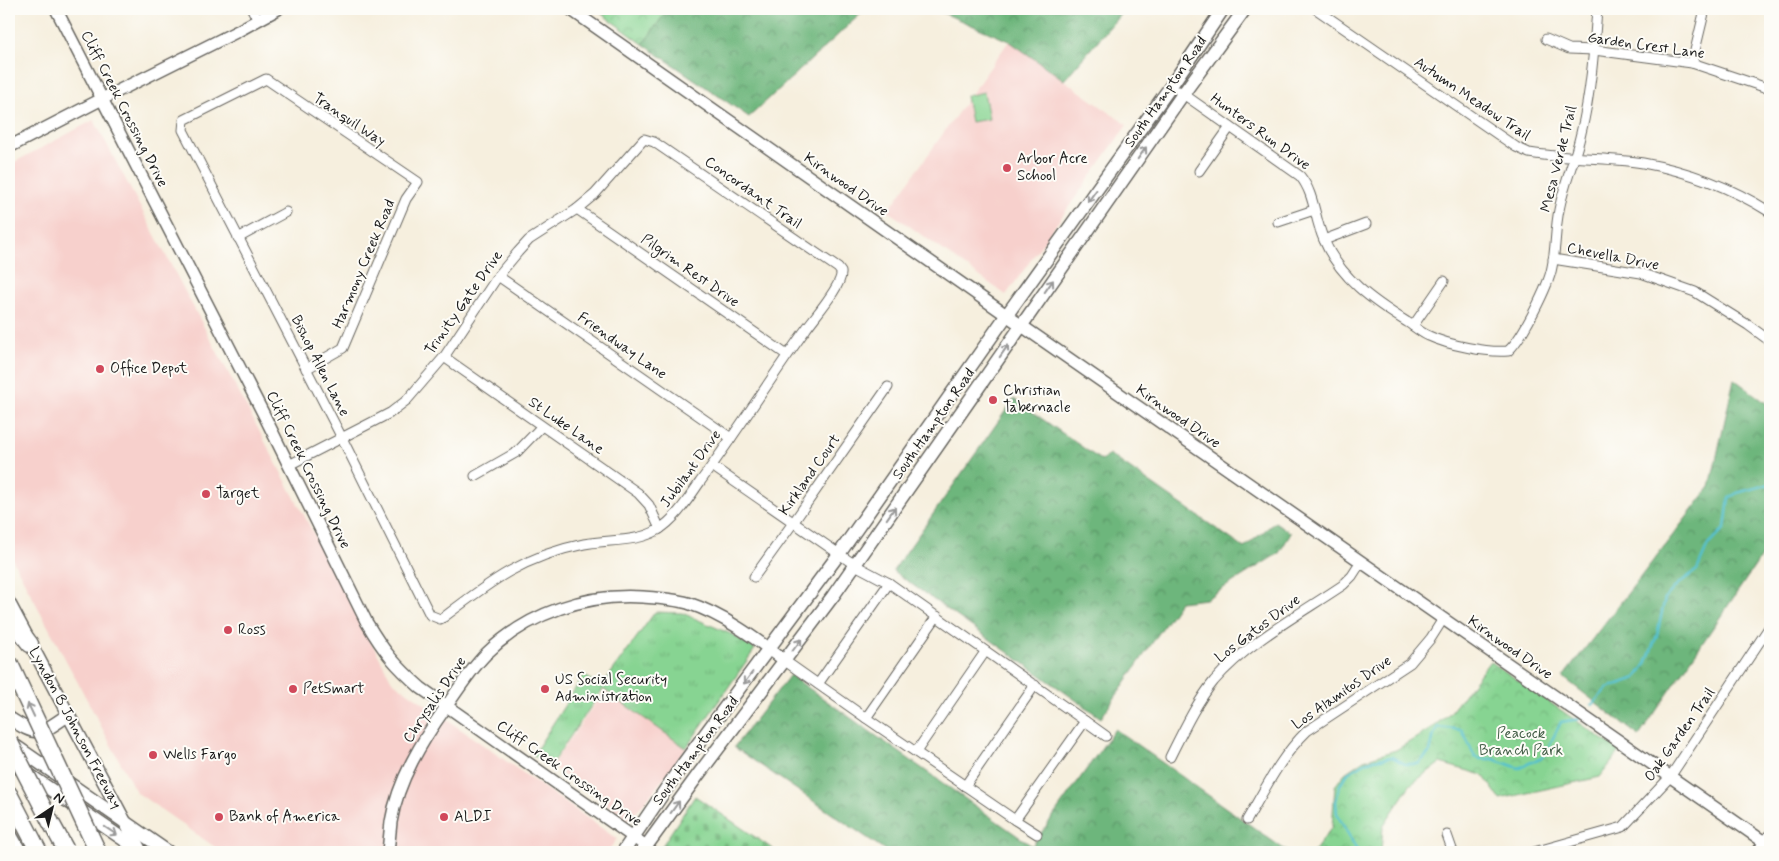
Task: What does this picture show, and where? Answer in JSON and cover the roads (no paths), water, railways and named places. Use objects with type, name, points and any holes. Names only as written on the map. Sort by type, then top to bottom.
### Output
[{"type":"highway","points":[[9,617],[30,644]]},
{"type":"highway","points":[[9,662],[97,851]]},
{"type":"highway","points":[[9,741],[67,852]]},
{"type":"highway","points":[[9,794],[40,852]]},
{"type":"highway","points":[[9,836],[18,852]]},
{"type":"main road","name":"South Hampton Road","points":[[623,852],[683,764],[839,554],[1171,86],[1223,9]]},
{"type":"main road","name":"South Hampton Road","points":[[644,849],[855,565],[1183,94],[1245,9]]},
{"type":"main road","name":"Lyndon B Johnson Freeway","points":[[9,603],[68,715],[108,804],[125,822],[141,852]]},
{"type":"main road","points":[[9,718],[26,729],[37,732],[46,730],[68,715]]},
{"type":"main road","points":[[9,741],[108,804]]},
{"type":"main road","points":[[9,761],[141,852]]},
{"type":"main road","points":[[683,764],[698,775]]},
{"type":"main road","points":[[56,793],[70,797],[93,808],[108,804]]},
{"type":"main road","points":[[125,822],[168,852]]},
{"type":"street","name":"Cliff Creek Crossing Drive","points":[[56,9],[289,465],[367,624],[381,648],[395,665],[421,688],[634,838],[644,849]]},
{"type":"street","points":[[252,9],[258,20]]},
{"type":"street","points":[[9,148],[278,9]]},
{"type":"street","name":"Kirnwood Drive","points":[[570,9],[1006,316],[1766,844]]},
{"type":"street","name":"Autumn Meadow Trail","points":[[1316,9],[1516,147],[1529,153],[1642,163],[1678,171],[1750,199],[1770,212]]},
{"type":"street","name":"Mesa Verde Trail","points":[[1518,339],[1546,287],[1552,269],[1558,211],[1576,156],[1586,109],[1594,50],[1597,9]]},
{"type":"street","points":[[1692,63],[1705,9]]},
{"type":"street","name":"Garden Crest Lane","points":[[1546,39],[1569,49],[1594,50],[1692,63],[1770,90]]},
{"type":"street","name":"Bishop Allen Lane","points":[[266,80],[184,120],[183,130],[342,438],[430,615],[440,619]]},
{"type":"street","name":"Tranquil Way","points":[[266,80],[418,182]]},
{"type":"street","name":"Hunters Run Drive","points":[[1171,86],[1300,176],[1307,184],[1324,240],[1338,266],[1352,282],[1380,306],[1429,336],[1450,343],[1487,351],[1508,351],[1518,339]]},
{"type":"street","points":[[1199,171],[1230,127]]},
{"type":"street","name":"Trinity Gate Drive","points":[[289,465],[390,413],[398,407],[414,392],[444,357],[498,276],[529,240],[577,209],[595,194],[617,171],[641,141],[648,139]]},
{"type":"street","name":"Concordant Trail","points":[[648,139],[838,268],[841,272]]},
{"type":"street","name":"Harmony Creek Road","points":[[306,369],[343,348],[406,199],[418,182]]},
{"type":"street","name":"Pilgrim Rest Drive","points":[[577,209],[787,355]]},
{"type":"street","points":[[1278,222],[1314,210]]},
{"type":"street","points":[[238,238],[286,212]]},
{"type":"street","points":[[1324,240],[1366,224]]},
{"type":"street","name":"Chevella Drive","points":[[1553,259],[1641,273],[1696,292],[1748,325],[1770,342]]},
{"type":"street","name":"Jubilant Drive","points":[[440,619],[485,586],[530,560],[585,544],[637,538],[660,529],[677,514],[712,466],[840,280],[841,272]]},
{"type":"street","name":"Friendway Lane","points":[[498,276],[731,438]]},
{"type":"street","points":[[1413,326],[1444,281]]},
{"type":"street","name":"St Luke Lane","points":[[444,357],[638,493],[649,505],[660,529]]},
{"type":"street","name":"Kirkland Court","points":[[754,577],[888,388]]},
{"type":"street","points":[[475,476],[517,452],[542,427]]},
{"type":"street","points":[[712,466],[855,565],[889,583],[1106,736]]},
{"type":"street","name":"Los Gatos Drive","points":[[1170,757],[1199,704],[1213,682],[1224,670],[1265,637],[1343,585],[1352,576],[1361,562]]},
{"type":"street","points":[[818,684],[889,583]]},
{"type":"street","name":"Chrysalis Drive","points":[[388,852],[392,821],[400,791],[424,739],[474,667],[488,652],[525,625],[550,612],[592,600],[627,596],[686,603],[713,613],[745,632],[785,661]]},
{"type":"street","points":[[866,718],[937,616]]},
{"type":"street","name":"Los Alamitos Drive","points":[[1247,820],[1286,753],[1295,742],[1307,731],[1410,663],[1431,638],[1443,619]]},
{"type":"street","name":"Oak Garden Trail","points":[[1534,852],[1623,827],[1670,777],[1770,626]]},
{"type":"street","points":[[916,752],[985,652]]},
{"type":"street","points":[[785,661],[1036,834]]},
{"type":"street","points":[[965,786],[1035,685]]},
{"type":"street","points":[[1015,820],[1085,721]]},
{"type":"street","points":[[1447,835],[1453,852]]},
{"type":"waterway","points":[[1592,705],[1607,688],[1636,678],[1646,664],[1657,635],[1665,598],[1678,584],[1697,570],[1708,545],[1725,528],[1729,498],[1737,493],[1770,484]]},
{"type":"waterway","points":[[1358,852],[1337,814],[1336,801],[1340,785],[1348,773],[1368,761],[1392,757],[1405,764],[1418,764],[1430,752],[1434,734],[1438,727],[1462,730],[1475,757],[1493,759],[1519,768],[1544,756],[1561,722],[1579,719]]},
{"type":"place","name":"Arbor Acre School","points":[[1007,168]]},
{"type":"place","name":"Office Depot","points":[[100,369]]},
{"type":"place","name":"Christian Tabernacle","points":[[993,400]]},
{"type":"place","name":"Target","points":[[206,494]]},
{"type":"place","name":"Ross","points":[[228,630]]},
{"type":"place","name":"PetSmart","points":[[293,689]]},
{"type":"place","name":"US Social Security Administration","points":[[545,689]]},
{"type":"place","name":"Wells Fargo","points":[[153,755]]},
{"type":"place","name":"Bank of America","points":[[219,817]]},
{"type":"place","name":"ALDI","points":[[444,817]]},
{"type":"park label","name":"Peacock Branch Park","points":[[1521,742]]}]
